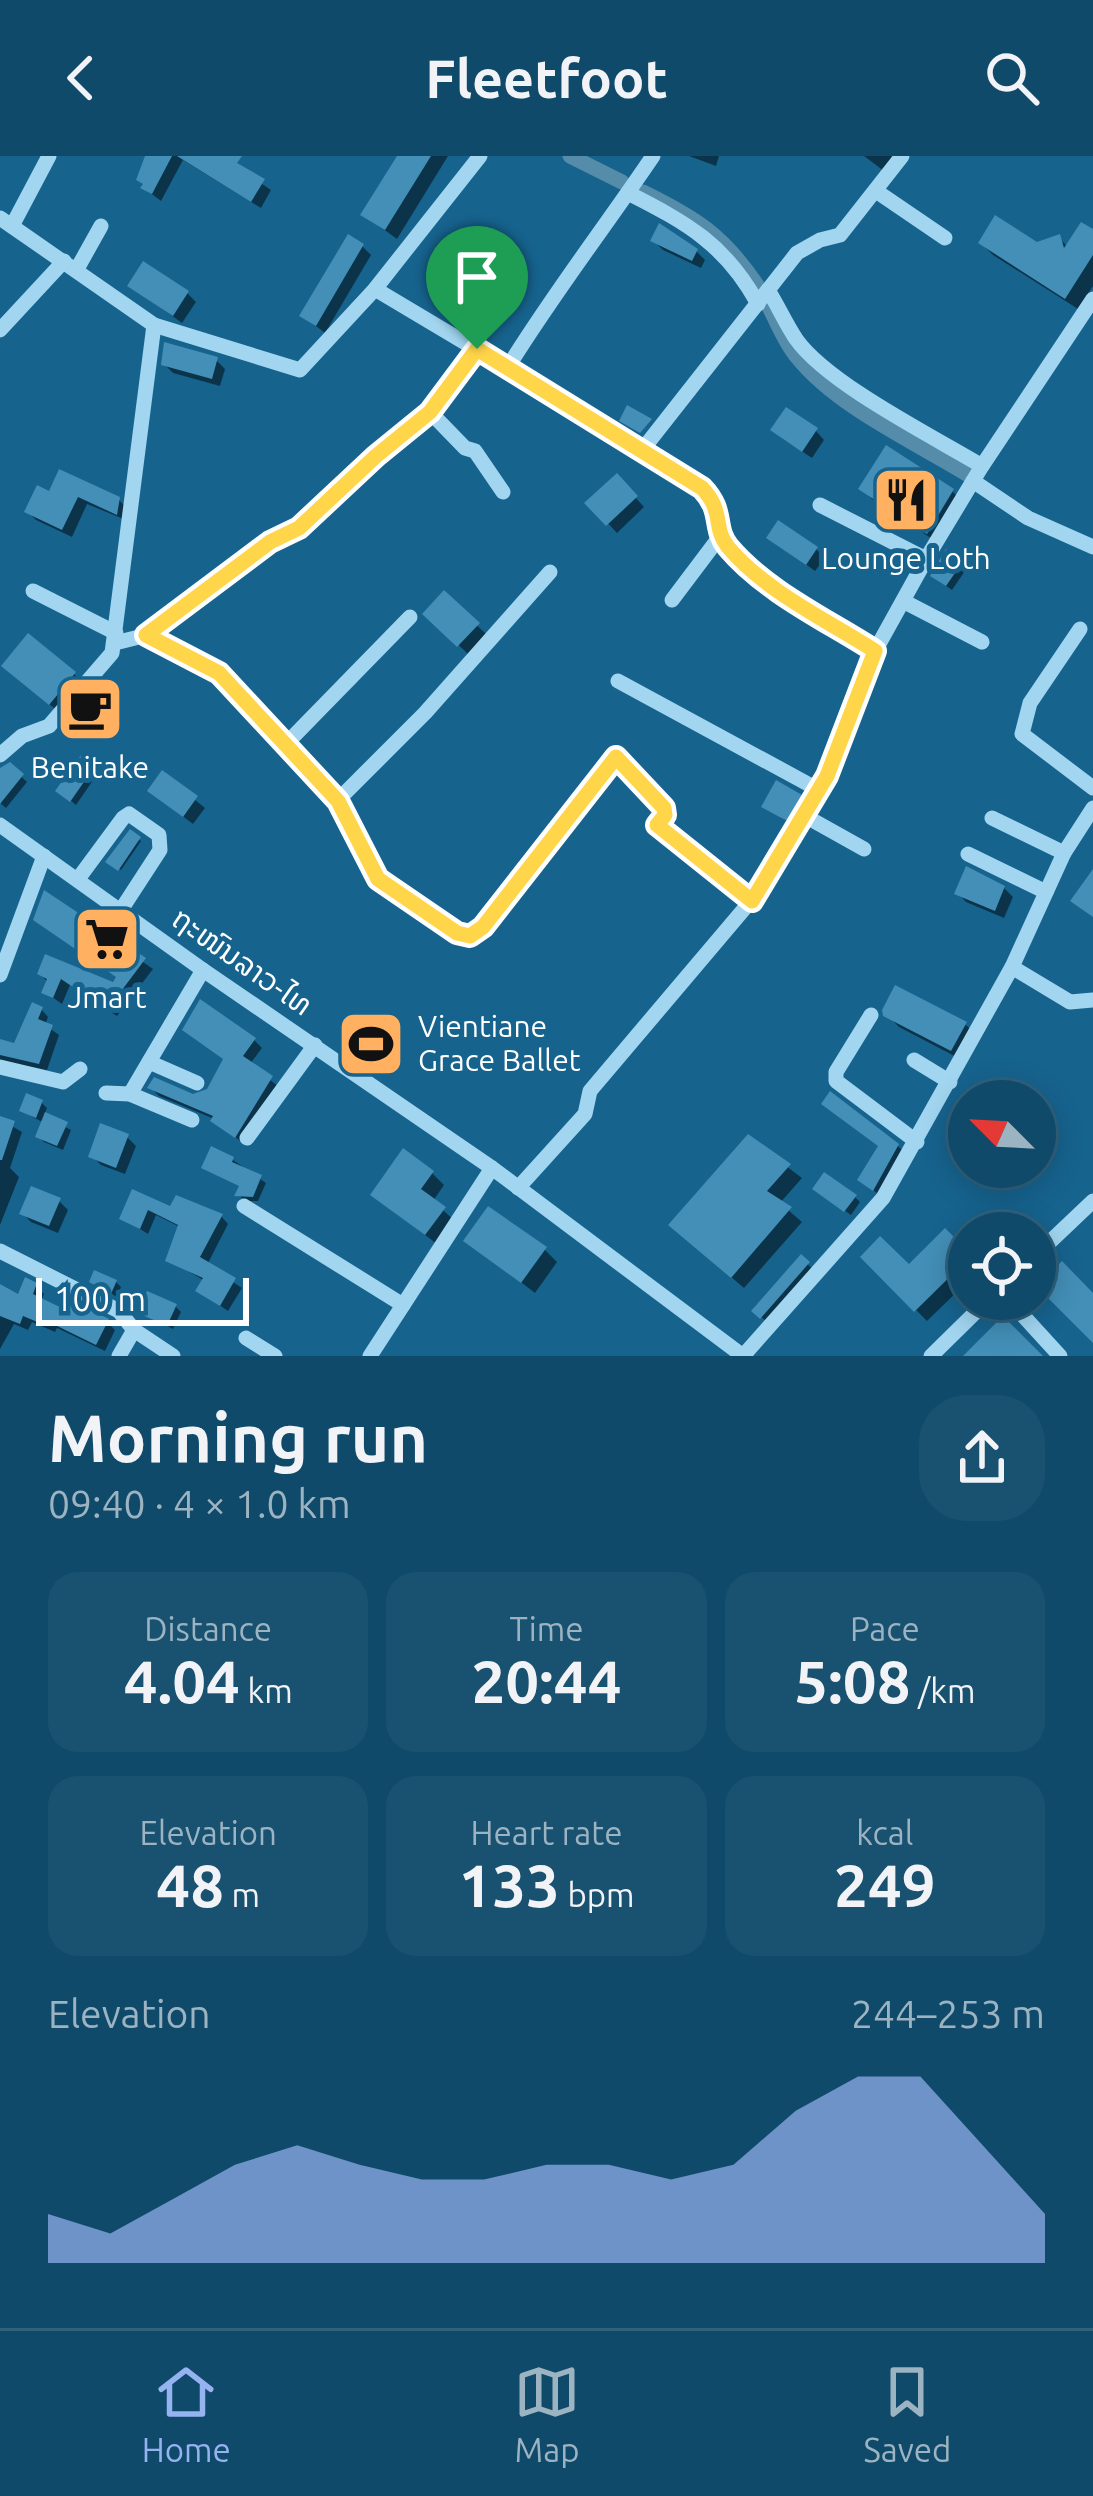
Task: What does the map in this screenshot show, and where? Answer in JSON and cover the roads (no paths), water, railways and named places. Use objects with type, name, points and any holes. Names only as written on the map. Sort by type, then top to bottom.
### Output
[{"type":"street","points":[[50,156],[6,222],[154,325],[300,370],[375,290],[479,156]]},
{"type":"street","points":[[508,367],[550,298],[630,194],[653,156]]},
{"type":"street","points":[[643,449],[808,244],[840,235],[902,156]]},
{"type":"street","points":[[876,191],[945,238]]},
{"type":"street","points":[[630,194],[690,224],[712,241],[796,339],[836,376],[978,474],[1028,518],[1093,547]]},
{"type":"street","points":[[0,330],[71,265],[101,226]]},
{"type":"street","points":[[375,290],[702,488],[715,502],[721,535],[761,578],[875,651]]},
{"type":"street","points":[[518,1188],[585,1114],[590,1091],[752,901],[819,790],[875,651],[926,559],[1093,299]]},
{"type":"street","points":[[0,755],[22,736],[49,726],[112,653],[154,325]]},
{"type":"street","points":[[33,591],[115,638],[146,635],[270,542],[299,528],[430,412],[477,349]]},
{"type":"street","points":[[430,412],[465,448],[475,452],[503,493]]},
{"type":"street","points":[[820,505],[926,559]]},
{"type":"street","points":[[672,600],[721,535]]},
{"type":"street","points":[[338,801],[425,713],[550,572]]},
{"type":"street","points":[[903,601],[982,642]]},
{"type":"street","points":[[285,745],[410,617]]},
{"type":"street","points":[[1080,629],[1030,703],[1022,734],[1025,741],[1093,788]]},
{"type":"street","points":[[146,635],[219,673],[338,801],[378,879],[457,933],[470,936],[483,927],[616,757],[664,808],[657,825],[752,901]]},
{"type":"street","points":[[618,681],[819,790]]},
{"type":"street","points":[[951,1080],[1012,967],[1064,853],[1093,808]]},
{"type":"street","points":[[77,879],[123,818],[129,814],[141,820],[159,835],[160,850],[121,910]]},
{"type":"street","points":[[805,817],[864,849]]},
{"type":"street","points":[[992,818],[1064,853]]},
{"type":"street","name":"ຖະໜົນລາວ-ໄທ","points":[[0,825],[492,1168],[743,1356]]},
{"type":"street","points":[[968,854],[1046,892]]},
{"type":"street","points":[[0,975],[44,856]]},
{"type":"street","points":[[1012,967],[1070,1002],[1093,1000]]},
{"type":"street","points":[[130,1094],[202,970]]},
{"type":"street","points":[[871,1015],[836,1072],[836,1081],[917,1142]]},
{"type":"street","points":[[247,1138],[315,1045]]},
{"type":"street","points":[[914,1060],[948,1081]]},
{"type":"street","points":[[148,1062],[197,1083]]},
{"type":"street","points":[[0,1067],[63,1082],[80,1069]]},
{"type":"street","points":[[743,1356],[869,1216],[948,1086]]},
{"type":"street","points":[[106,1093],[130,1094],[192,1120]]},
{"type":"street","points":[[370,1356],[492,1168]]},
{"type":"street","points":[[1056,1236],[1093,1201]]},
{"type":"street","points":[[244,1206],[403,1305]]},
{"type":"street","points":[[0,1251],[119,1311],[134,1330],[172,1356]]},
{"type":"street","points":[[931,1356],[968,1320]]},
{"type":"street","points":[[1027,1320],[1060,1356]]},
{"type":"street","points":[[118,1356],[134,1330]]},
{"type":"street","points":[[246,1338],[275,1356]]},
{"type":"waterway","points":[[570,156],[622,182]]},
{"type":"waterway","points":[[643,192],[707,230],[757,285]]},
{"type":"waterway","points":[[769,307],[793,352],[833,392],[970,476]]},
{"type":"place","name":"Lounge Loth","points":[[906,500]]},
{"type":"place","name":"Benitake","points":[[90,709]]},
{"type":"place","name":"Jmart","points":[[107,939]]},
{"type":"place","name":"Vientiane Grace Ballet","points":[[371,1044]]}]
